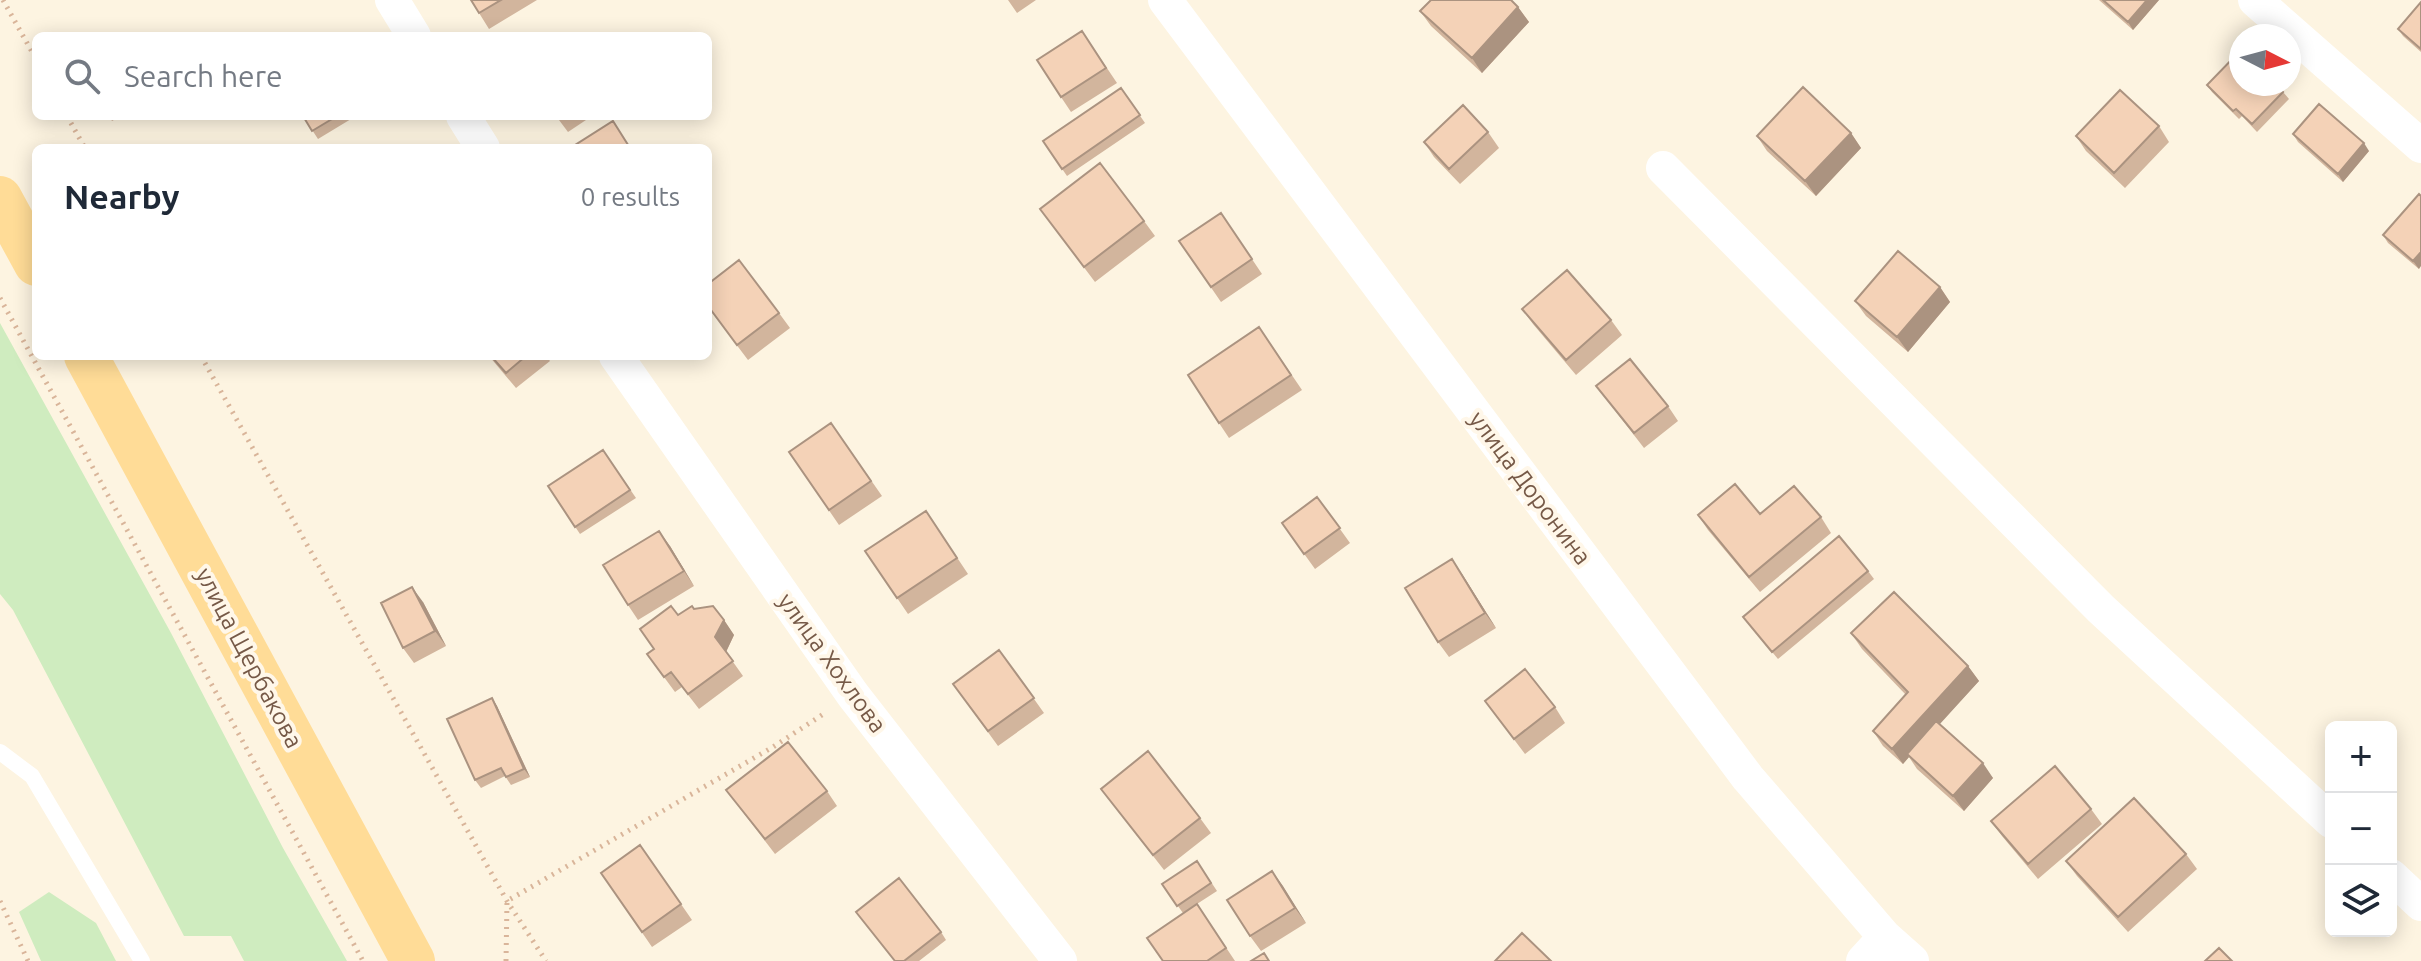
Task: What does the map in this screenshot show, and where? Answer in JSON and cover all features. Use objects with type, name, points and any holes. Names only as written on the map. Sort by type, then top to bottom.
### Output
[{"type":"main road","points":[[0,198],[32,257]]},
{"type":"main road","name":"улица Щербакова","points":[[88,360],[413,961]]},
{"type":"street","points":[[392,0],[412,32]]},
{"type":"street","name":"улица Доронина","points":[[1165,0],[1874,949],[1912,961]]},
{"type":"street","points":[[2255,0],[2421,146]]},
{"type":"street","points":[[466,120],[480,144]]},
{"type":"street","points":[[1663,168],[2101,609],[2325,815]]},
{"type":"street","name":"улица Хохлова","points":[[619,360],[853,695],[1060,961]]},
{"type":"street","points":[[2397,882],[2421,904]]},
{"type":"lane","points":[[0,752],[32,776],[142,961]]},
{"type":"path","points":[[3,0],[32,52]]},
{"type":"path","points":[[69,120],[83,144]]},
{"type":"path","points":[[0,298],[32,356]]},
{"type":"path","points":[[34,360],[363,961]]},
{"type":"path","points":[[203,360],[507,901],[546,961]]},
{"type":"path","points":[[507,901],[773,747],[853,695]]},
{"type":"path","points":[[0,901],[28,961]]},
{"type":"path","points":[[506,961],[507,901]]},
{"type":"green space","points":[[0,323],[347,961],[244,961],[231,936],[184,936],[13,610],[0,594]]},
{"type":"green space","points":[[49,892],[96,923],[116,961],[41,961],[19,912]]},
{"type":"building","points":[[471,0],[501,0],[479,13]]},
{"type":"building","points":[[1431,0],[1511,0],[1518,7],[1472,58],[1420,11]]},
{"type":"building","points":[[2103,0],[2147,0],[2128,22]]},
{"type":"building","points":[[2421,2],[2421,49],[2398,29]]},
{"type":"building","points":[[1082,31],[1106,68],[1061,97],[1037,60]]},
{"type":"building","points":[[2229,62],[2229,96],[2279,96],[2252,124],[2236,109],[2233,111],[2207,85]]},
{"type":"building","points":[[1803,87],[1851,133],[1805,181],[1757,136]]},
{"type":"building","points":[[1121,88],[1140,115],[1062,169],[1043,141]]},
{"type":"building","points":[[2120,90],[2159,126],[2114,173],[2076,136]]},
{"type":"building","points":[[2319,104],[2364,143],[2338,174],[2293,134]]},
{"type":"building","points":[[1463,105],[1488,132],[1449,169],[1424,142]]},
{"type":"building","points":[[305,120],[330,120],[312,131]]},
{"type":"building","points":[[613,121],[627,144],[577,144]]},
{"type":"building","points":[[1100,163],[1144,221],[1084,267],[1040,209]]},
{"type":"building","points":[[2419,194],[2421,252],[2413,261],[2383,235]]},
{"type":"building","points":[[1221,213],[1252,259],[1211,287],[1179,241]]},
{"type":"building","points":[[1898,251],[1940,287],[1897,337],[1855,301]]},
{"type":"building","points":[[739,260],[779,313],[737,345],[712,311],[712,281]]},
{"type":"building","points":[[1567,270],[1611,320],[1566,360],[1522,309]]},
{"type":"building","points":[[1259,327],[1291,375],[1219,423],[1188,375]]},
{"type":"building","points":[[1630,359],[1668,406],[1634,433],[1596,386]]},
{"type":"building","points":[[495,360],[521,360],[506,373]]},
{"type":"building","points":[[831,423],[871,481],[829,510],[789,452]]},
{"type":"building","points":[[603,450],[630,490],[575,527],[548,486]]},
{"type":"building","points":[[1735,484],[1760,514],[1794,486],[1821,517],[1749,577],[1698,515]]},
{"type":"building","points":[[1317,497],[1340,528],[1304,554],[1282,523]]},
{"type":"building","points":[[926,511],[957,558],[897,598],[865,551]]},
{"type":"building","points":[[659,531],[684,571],[628,605],[603,565]]},
{"type":"building","points":[[1839,536],[1868,571],[1772,652],[1743,617]]},
{"type":"building","points":[[1452,559],[1485,613],[1438,642],[1405,588]]},
{"type":"building","points":[[412,587],[435,631],[403,648],[381,603]]},
{"type":"building","points":[[1894,592],[1968,666],[1892,749],[1873,731],[1908,692],[1851,633]]},
{"type":"building","points":[[671,606],[678,615],[692,606],[694,609],[713,606],[724,620],[715,637],[733,661],[688,694],[671,672],[664,677],[647,654],[654,649],[640,629]]},
{"type":"building","points":[[999,650],[1034,698],[988,731],[953,684]]},
{"type":"building","points":[[1525,669],[1555,707],[1514,739],[1485,701]]},
{"type":"building","points":[[492,698],[524,769],[506,777],[501,768],[475,780],[447,719]]},
{"type":"building","points":[[1936,721],[1983,763],[1953,796],[1907,754]]},
{"type":"building","points":[[788,742],[827,791],[765,839],[726,790]]},
{"type":"building","points":[[1148,751],[1200,818],[1153,855],[1101,789]]},
{"type":"building","points":[[2055,766],[2091,809],[2028,864],[1991,821]]},
{"type":"building","points":[[2134,798],[2186,854],[2118,917],[2066,861]]},
{"type":"building","points":[[640,845],[681,904],[642,932],[601,873]]},
{"type":"building","points":[[1197,861],[1211,883],[1177,906],[1162,884]]},
{"type":"building","points":[[1272,871],[1295,908],[1250,936],[1227,900]]},
{"type":"building","points":[[899,878],[941,932],[904,961],[895,961],[856,912]]},
{"type":"building","points":[[1197,904],[1226,948],[1207,961],[1163,961],[1147,938]]},
{"type":"building","points":[[1522,933],[1551,961],[1495,961]]},
{"type":"building","points":[[2219,948],[2232,961],[2205,961]]},
{"type":"building","points":[[1264,953],[1269,961],[1251,961]]}]
